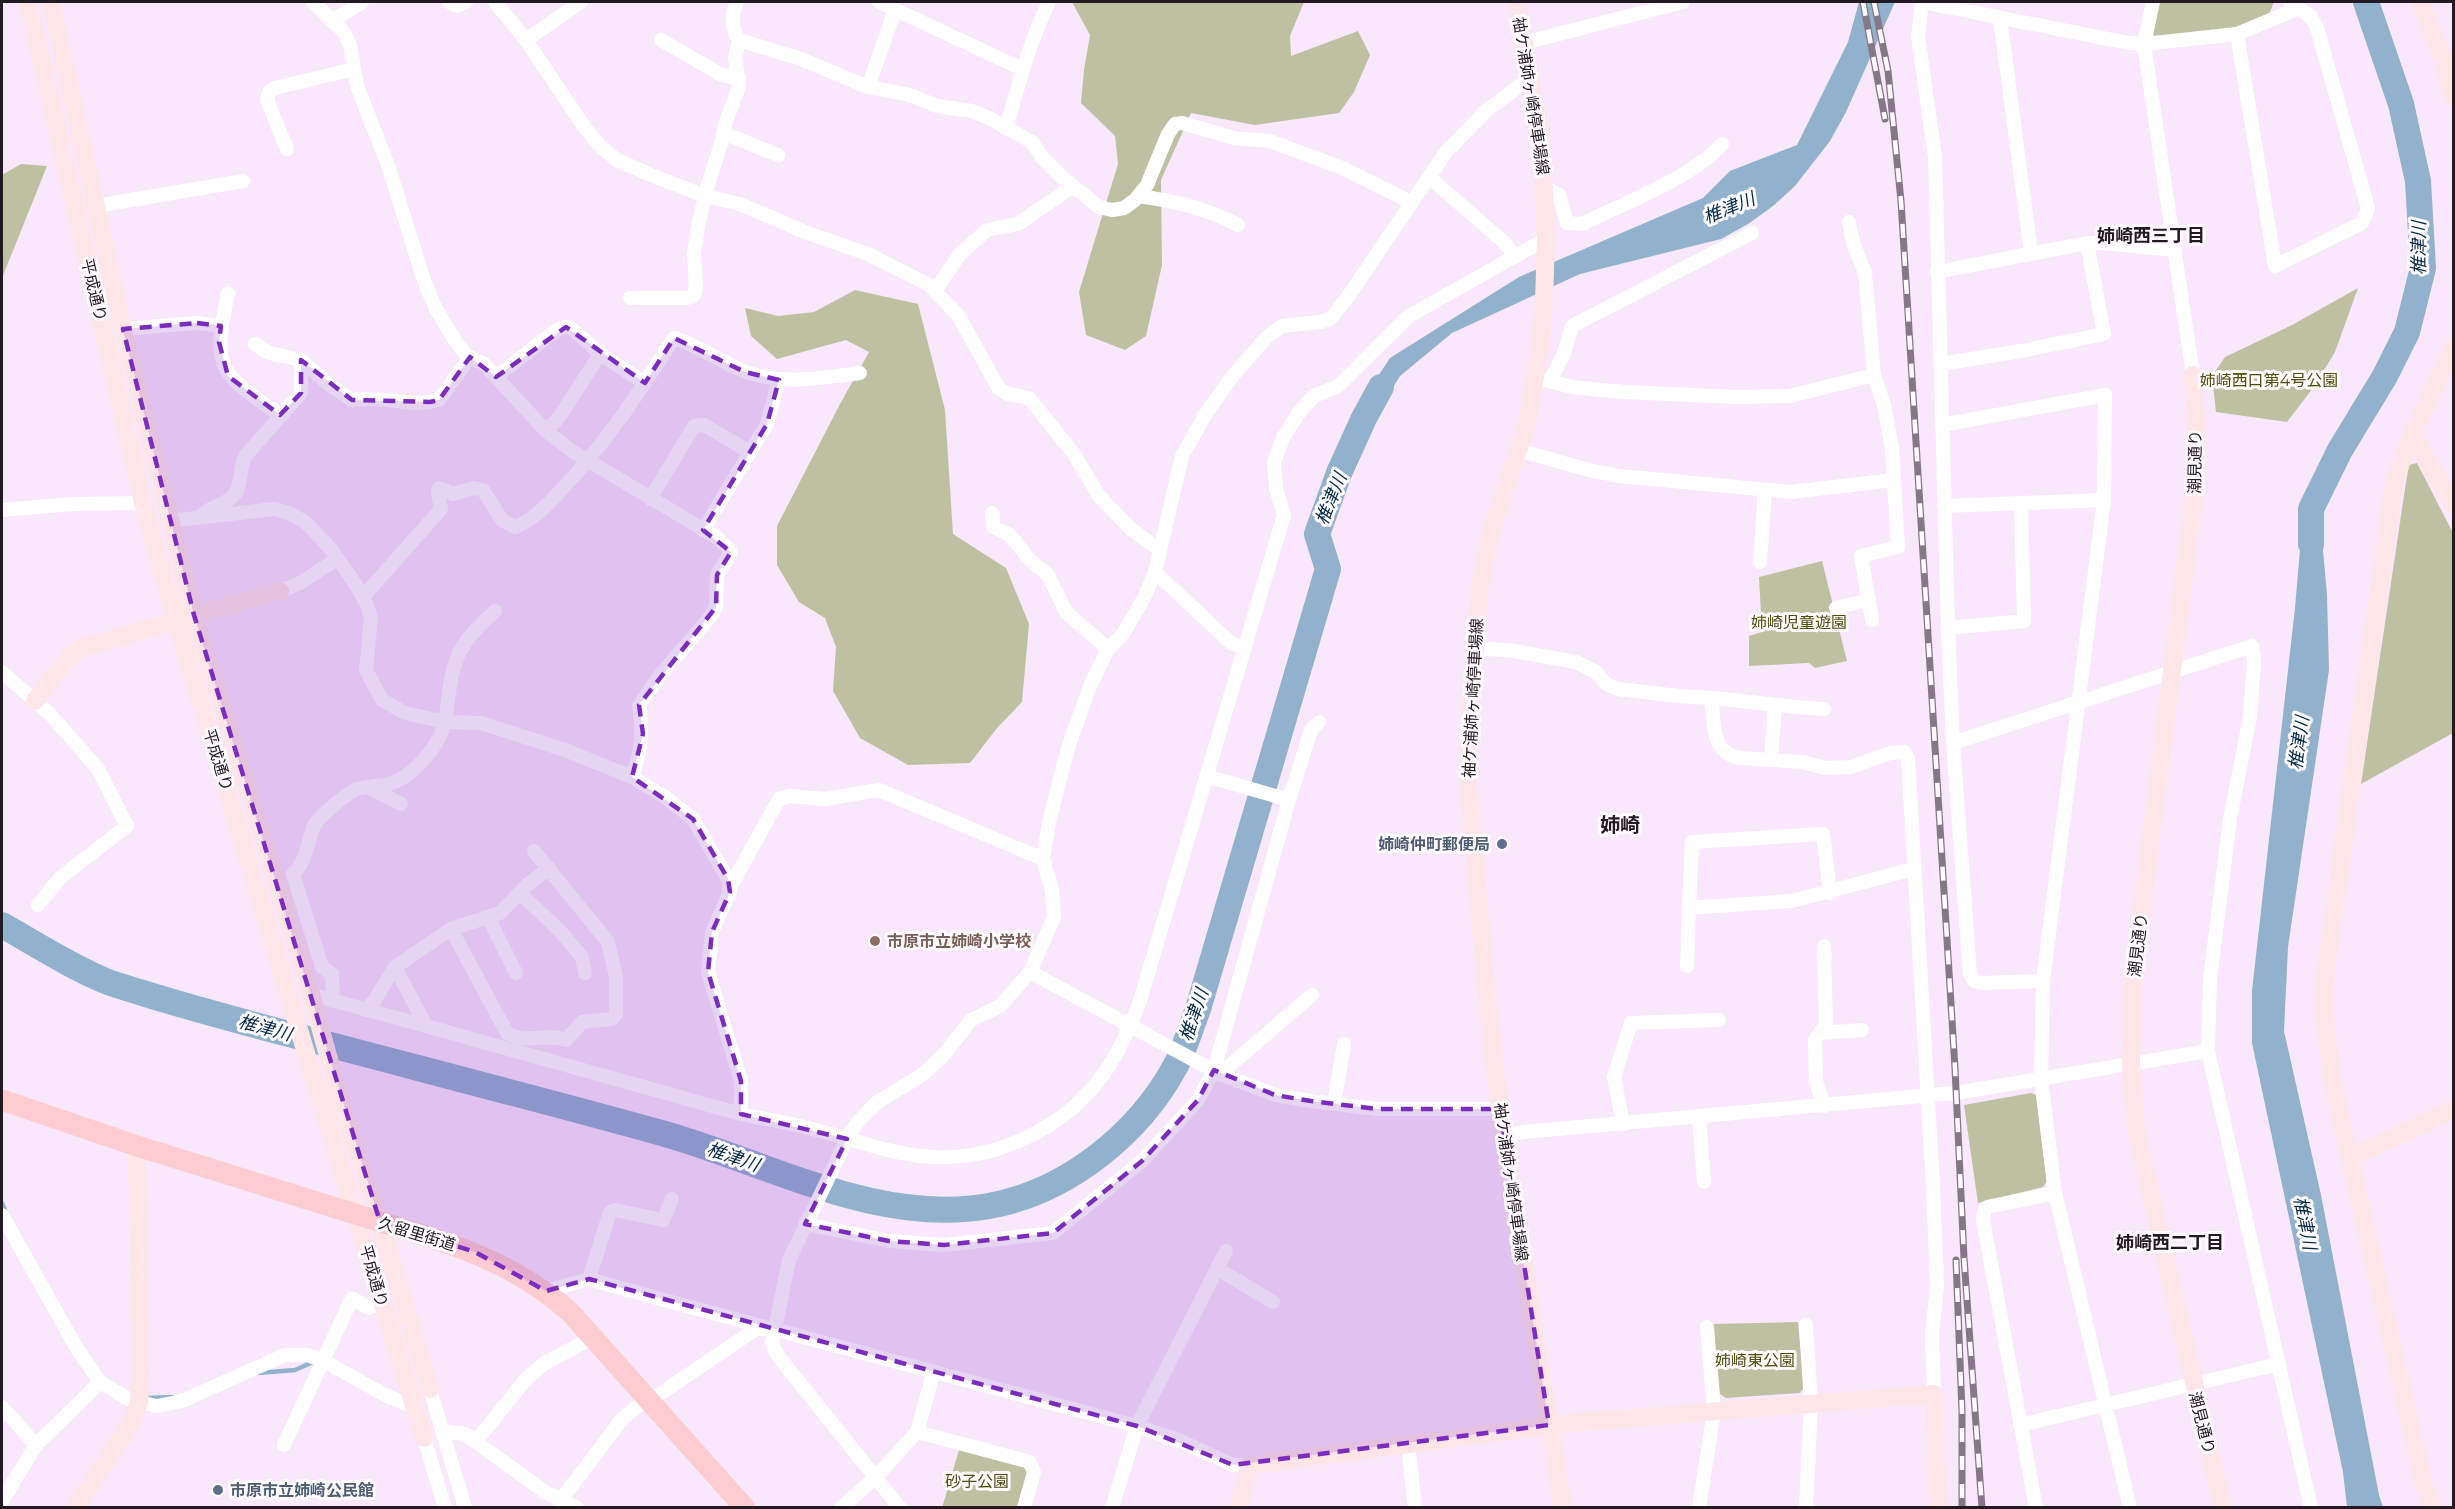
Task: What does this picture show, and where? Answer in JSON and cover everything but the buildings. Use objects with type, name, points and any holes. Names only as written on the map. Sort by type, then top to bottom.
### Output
[{"type":"main road","name":"久留里街道","points":[[2,1100],[137,1146],[475,1252],[506,1266],[546,1291],[594,1337],[745,1508]]},
{"type":"street","name":"平成通り","points":[[28,2],[143,503],[176,621],[445,1508]]},
{"type":"street","name":"平成通り","points":[[51,2],[123,329],[194,615],[312,997],[341,1103],[380,1222],[465,1508]]},
{"type":"street","points":[[314,2],[344,32],[351,45],[357,86],[389,168],[424,281],[436,309],[456,342],[470,357],[483,363],[546,430],[588,462],[716,537],[731,552],[717,575],[716,606],[711,616],[661,674],[639,705],[643,734],[640,753],[632,777]]},
{"type":"street","points":[[332,21],[362,2]]},
{"type":"street","points":[[449,2],[456,6],[466,2]]},
{"type":"street","points":[[495,2],[526,40],[585,128],[602,148],[617,160],[705,196],[740,204],[805,232],[867,254],[908,273],[935,291],[958,315],[999,389],[1008,394],[1029,398],[1074,454],[1099,496],[1132,530],[1159,549]]},
{"type":"street","points":[[526,40],[581,2]]},
{"type":"street","points":[[630,298],[687,298],[693,295],[696,287],[695,245],[705,196],[739,87],[735,57],[739,40],[733,28],[732,14],[737,2]]},
{"type":"street","points":[[879,2],[1022,69]]},
{"type":"street","points":[[1006,128],[1035,29],[1048,2]]},
{"type":"street","name":"袖ケ浦姉ヶ崎停車場線","points":[[1517,2],[1539,128],[1544,187],[1546,239],[1540,345],[1543,380],[1491,531],[1480,589],[1469,724],[1468,781],[1503,1134],[1563,1508]]},
{"type":"street","points":[[1524,43],[1683,2]]},
{"type":"street","points":[[2043,981],[1981,983],[1974,981],[1970,974],[1953,743],[1948,628],[1935,158],[1918,36],[1922,2],[2128,43],[2144,44],[2237,34],[2294,5],[2311,17],[2317,28],[2368,208],[2362,223],[2275,266],[2237,34]]},
{"type":"street","points":[[2152,2],[2144,44],[2193,375]]},
{"type":"street","points":[[2426,3],[2454,98]]},
{"type":"street","points":[[868,87],[895,10]]},
{"type":"street","points":[[2000,18],[2031,253]]},
{"type":"street","points":[[661,40],[722,75],[739,78]]},
{"type":"street","points":[[739,40],[801,59],[868,87],[910,95],[937,106],[972,111],[1032,142],[1042,157],[1099,207],[1112,210],[1124,208],[1138,196],[1155,170],[1168,134],[1175,124],[1182,123],[1234,138],[1270,141],[1340,167],[1412,202]]},
{"type":"street","points":[[286,149],[267,100],[269,92],[275,88],[354,69]]},
{"type":"street","points":[[900,1508],[778,1356],[772,1344],[786,1268],[805,1224],[857,1123],[876,1103],[922,1075],[942,1057],[971,1020],[1000,1006],[1030,972],[1054,916],[1052,890],[1043,859],[1049,822],[1068,748],[1090,686],[1108,649],[1123,634],[1144,598],[1155,572],[1182,456],[1193,433],[1231,378],[1266,338],[1282,326],[1321,322],[1331,318],[1446,152],[1487,110],[1530,78]]},
{"type":"street","points":[[723,133],[778,154]]},
{"type":"street","points":[[1544,187],[1559,195],[1566,223],[1582,224],[1692,168],[1711,156],[1722,144]]},
{"type":"street","points":[[1429,177],[1505,243],[1515,257]]},
{"type":"street","points":[[96,206],[243,181]]},
{"type":"street","points":[[935,291],[960,254],[987,230],[1018,224],[1073,186]]},
{"type":"street","points":[[1138,196],[1189,205],[1215,213],[1238,225]]},
{"type":"street","points":[[1849,222],[1853,243],[1864,273],[1874,375],[1884,405],[1892,448],[1898,548],[1861,556],[1872,620]]},
{"type":"street","points":[[1752,233],[1572,326],[1564,353],[1543,380],[1572,387],[1623,392],[1737,397],[1790,396],[1874,375]]},
{"type":"street","points":[[312,997],[426,1026],[741,1114],[808,1128],[901,1153],[932,1158],[964,1156],[989,1151],[1022,1140],[1065,1113],[1088,1093],[1114,1057],[1139,1004],[1284,515],[1276,489],[1274,462],[1283,438],[1298,414],[1314,396],[1338,386],[1409,316],[1546,239]]},
{"type":"street","points":[[1937,272],[2087,243],[2175,250]]},
{"type":"street","points":[[1941,364],[2104,334],[2087,243]]},
{"type":"street","points":[[228,293],[219,342],[222,362],[228,376],[238,386],[280,415]]},
{"type":"street","points":[[123,329],[197,323],[221,326]]},
{"type":"street","points":[[496,377],[558,329],[566,327],[572,329],[600,354],[645,383]]},
{"type":"street","points":[[363,597],[441,509],[439,488],[453,494],[474,488],[483,490],[501,520],[515,527],[530,521],[552,502],[588,462],[645,383],[674,338],[690,343],[746,372],[779,380],[860,373]]},
{"type":"street","points":[[255,344],[269,353],[301,360],[328,384],[352,400],[368,397],[420,403],[439,399],[470,357]]},
{"type":"street","points":[[2433,1508],[2425,1489],[2349,1158],[2332,1079],[2324,1007],[2326,969],[2394,482],[2412,434],[2454,346]]},
{"type":"street","points":[[546,430],[561,416],[600,354]]},
{"type":"street","points":[[199,518],[206,511],[224,503],[236,494],[240,464],[301,393],[301,360]]},
{"type":"street","name":"潮見通り","points":[[2193,375],[2197,440],[2195,489],[2132,989],[2131,1065],[2137,1134],[2223,1508]]},
{"type":"street","points":[[703,530],[767,424],[779,380]]},
{"type":"street","points":[[1942,425],[2105,395],[2104,500],[2043,981],[2041,1079],[2055,1193],[2130,1508]]},
{"type":"street","points":[[650,499],[694,426],[704,425],[750,452]]},
{"type":"street","points":[[2412,434],[2454,506]]},
{"type":"street","points":[[1519,450],[1588,470],[1619,476],[1765,490],[1791,492],[1893,480]]},
{"type":"street","points":[[1760,562],[1765,490]]},
{"type":"street","points":[[1944,506],[2104,500]]},
{"type":"street","points":[[2,510],[74,504],[143,503]]},
{"type":"street","points":[[1948,628],[2024,621],[2021,503]]},
{"type":"street","points":[[170,521],[275,509],[306,522],[337,559],[363,597],[371,618],[366,670],[382,700],[405,713],[445,722],[481,723],[510,730],[632,777],[665,796],[693,819],[728,879],[729,889]]},
{"type":"street","points":[[992,513],[993,527],[1010,535],[1028,558],[1048,575],[1066,612],[1108,649]]},
{"type":"street","points":[[35,701],[69,657],[81,648],[280,591],[300,583],[337,559]]},
{"type":"street","points":[[1155,572],[1231,644],[1244,647]]},
{"type":"street","points":[[1836,608],[1869,600]]},
{"type":"street","points":[[333,1001],[332,974],[322,967],[293,874],[301,866],[316,822],[354,791],[391,784],[412,771],[439,737],[445,722],[451,675],[459,652],[466,638],[495,611]]},
{"type":"street","points":[[1953,743],[2252,646],[2254,662],[2250,717],[2228,831],[2210,979],[2208,1051],[2311,1508]]},
{"type":"street","points":[[1474,648],[1514,651],[1576,662],[1596,672],[1606,684],[1617,689],[1824,709]]},
{"type":"street","points":[[2,672],[50,714],[98,769],[127,826],[60,878],[38,905]]},
{"type":"street","points":[[1711,698],[1714,728],[1719,746],[1729,755],[1739,758],[1802,762],[1826,768],[1851,766],[1890,753],[1904,752],[1908,759],[1937,1286],[1932,1335],[1938,1508]]},
{"type":"street","points":[[1771,759],[1775,706]]},
{"type":"street","points":[[1217,1072],[1289,800],[1311,730],[1319,722]]},
{"type":"street","points":[[1206,776],[1289,800]]},
{"type":"street","points":[[368,787],[401,804]]},
{"type":"street","points":[[741,1114],[741,1081],[708,972],[712,932],[729,889],[779,799],[789,796],[825,799],[879,790],[1043,859]]},
{"type":"street","points":[[1683,958],[1689,908],[1692,842],[1823,834],[1830,893]]},
{"type":"street","points":[[534,851],[608,942],[616,977],[616,1014],[612,1019],[582,1022],[566,1040],[566,1065]]},
{"type":"street","points":[[366,1010],[395,967],[452,928],[500,913],[527,885],[549,868]]},
{"type":"street","points":[[1689,908],[1791,901],[1830,893],[1914,869]]},
{"type":"street","points":[[520,893],[561,932],[582,957],[585,974]]},
{"type":"street","points":[[488,917],[516,973]]},
{"type":"street","points":[[452,928],[507,1033],[520,1039],[557,1036],[566,1040]]},
{"type":"street","points":[[1824,946],[1826,1024],[1815,1040],[1816,1082],[1824,1106]]},
{"type":"street","points":[[395,967],[426,1026]]},
{"type":"street","points":[[1030,972],[1217,1072],[1275,1095],[1377,1108],[1500,1109]]},
{"type":"street","points":[[805,1224],[889,1241],[944,1245],[1053,1233],[1142,1161],[1198,1100],[1217,1072],[1312,995]]},
{"type":"street","points":[[1623,1124],[1614,1077],[1631,1023],[1719,1020]]},
{"type":"street","points":[[1820,1033],[1862,1030]]},
{"type":"street","points":[[1334,1104],[1344,1044]]},
{"type":"street","points":[[1503,1134],[1928,1096],[2208,1051]]},
{"type":"street","points":[[2349,1158],[2454,1109]]},
{"type":"street","points":[[1699,1116],[1704,1182]]},
{"type":"street","points":[[75,1508],[130,1425],[139,1402],[141,1374],[137,1146]]},
{"type":"street","points":[[2036,1508],[1983,1220],[1984,1212],[1988,1208],[2055,1193]]},
{"type":"street","points":[[589,1278],[610,1212],[615,1210],[663,1220],[672,1198]]},
{"type":"street","points":[[2,1215],[76,1347],[100,1382],[119,1395],[157,1406],[182,1401],[285,1355],[308,1355],[322,1360],[385,1395],[414,1407]]},
{"type":"street","points":[[1112,1508],[1137,1426],[1226,1251]]},
{"type":"street","points":[[1218,1269],[1273,1302]]},
{"type":"street","points":[[546,1291],[589,1278],[1137,1426],[1181,1441],[1233,1465],[1250,1465],[1549,1425],[1934,1394]]},
{"type":"street","points":[[284,1445],[352,1298],[368,1308],[382,1305]]},
{"type":"street","points":[[1806,1325],[1811,1404],[1806,1508]]},
{"type":"street","points":[[1699,1508],[1714,1411],[1707,1327]]},
{"type":"street","points":[[561,1500],[617,1425],[650,1399],[756,1329],[773,1329]]},
{"type":"street","points":[[476,1441],[527,1378],[545,1363],[594,1337]]},
{"type":"street","points":[[2020,1425],[2279,1364]]},
{"type":"street","points":[[841,1508],[876,1478],[917,1432],[934,1371]]},
{"type":"street","points":[[2,1501],[36,1445],[100,1382]]},
{"type":"street","points":[[2,1407],[36,1445]]},
{"type":"street","points":[[442,1431],[465,1434],[513,1470],[577,1508]]},
{"type":"street","points":[[917,1432],[1030,1462],[1034,1472],[1024,1508]]},
{"type":"street","points":[[1407,1443],[1415,1508]]},
{"type":"street","points":[[1238,1508],[1250,1465]]},
{"type":"highlighted area","points":[[197,323],[221,326],[219,342],[228,376],[280,415],[301,393],[301,360],[352,400],[430,402],[439,400],[470,357],[496,377],[566,327],[645,383],[674,338],[745,372],[779,380],[767,424],[703,530],[731,552],[717,575],[716,607],[639,705],[643,734],[632,777],[693,819],[728,879],[730,892],[712,932],[708,972],[741,1081],[741,1114],[847,1139],[805,1224],[889,1241],[944,1245],[1053,1233],[1142,1161],[1198,1100],[1214,1070],[1275,1095],[1311,1101],[1377,1109],[1500,1109],[1549,1425],[1233,1465],[1137,1426],[589,1279],[546,1291],[475,1252],[380,1222],[194,615],[123,329]]},
{"type":"green space","points":[[1072,2],[1304,2],[1290,36],[1291,56],[1358,31],[1370,55],[1354,92],[1339,113],[1255,125],[1191,113],[1161,180],[1162,265],[1146,336],[1125,350],[1086,335],[1079,292],[1118,164],[1115,136],[1081,103],[1090,35]]},
{"type":"green space","points":[[2159,2],[2274,2],[2269,14],[2237,27],[2157,38],[2153,35]]},
{"type":"green space","points":[[21,164],[47,166],[2,278],[2,175]]},
{"type":"green space","name":"姉崎西口第4号公園","points":[[2358,288],[2335,352],[2313,388],[2287,422],[2216,412],[2212,376],[2225,357],[2292,325]]},
{"type":"green space","points":[[855,290],[918,304],[945,410],[953,534],[1006,568],[1029,624],[1022,702],[997,728],[970,763],[908,765],[860,738],[833,691],[836,647],[825,618],[799,602],[777,565],[777,526],[869,352],[846,340],[777,359],[751,336],[745,308],[778,316],[814,312]]},
{"type":"green space","points":[[2417,463],[2453,533],[2453,733],[2361,784],[2409,465]]},
{"type":"green space","name":"姉崎児童遊園","points":[[1822,561],[1847,661],[1815,668],[1809,663],[1749,666],[1749,636],[1762,632],[1759,577]]},
{"type":"green space","points":[[2031,1093],[2036,1095],[2047,1181],[2043,1187],[1978,1203],[1964,1105]]},
{"type":"green space","name":"姉崎東公園","points":[[1798,1322],[1804,1387],[1800,1393],[1726,1398],[1720,1394],[1713,1324]]},
{"type":"green space","name":"砂子公園","points":[[959,1450],[1024,1467],[1027,1473],[1017,1507],[942,1508]]},
{"type":"water","points":[[1859,2],[1895,2],[1846,112],[1830,141],[1795,186],[1773,206],[1748,224],[1721,239],[1580,274],[1452,333],[1400,376],[1372,421],[1355,411],[1390,358],[1519,277],[1703,198],[1730,171],[1797,145],[1848,42]]},
{"type":"water","points":[[2305,491],[2322,539],[2327,595],[2329,670],[2288,947],[2284,1031],[2321,1195],[2383,1507],[2347,1507],[2343,1472],[2252,1043],[2252,991],[2295,608]]},
{"type":"waterway","name":"椎津川","points":[[2311,544],[2311,509],[2340,450],[2385,376],[2407,332],[2423,268],[2418,181],[2401,104],[2366,2]]},
{"type":"waterway","name":"椎津川","points":[[2,925],[108,982],[178,1004],[658,1132],[862,1199],[904,1207],[946,1210],[989,1206],[1018,1199],[1046,1188],[1073,1173],[1121,1136],[1161,1090],[1185,1045],[1198,1009],[1328,569],[1317,534],[1339,473],[1381,387]]},
{"type":"waterway","points":[[2,1203],[6,1213]]},
{"type":"waterway","points":[[258,1373],[295,1370],[313,1362]]},
{"type":"waterway","points":[[147,1398],[172,1397]]},
{"type":"railway","points":[[1863,2],[1885,119]]},
{"type":"railway","points":[[1874,2],[1888,71],[1901,201],[1955,1068],[1964,1258],[1982,1508]]},
{"type":"railway","points":[[1956,1260],[1962,1411],[1962,1508]]},
{"type":"place","name":"姉崎仲町郵便局","points":[[1502,844]]},
{"type":"place","name":"市原市立姉崎小学校","points":[[875,941]]},
{"type":"place","name":"市原市立姉崎公民館","points":[[218,1490]]},
{"type":"district","name":"姉崎西三丁目","points":[[2151,236]]},
{"type":"district","name":"姉崎","points":[[1620,825]]},
{"type":"district","name":"姉崎西二丁目","points":[[2170,1243]]}]
